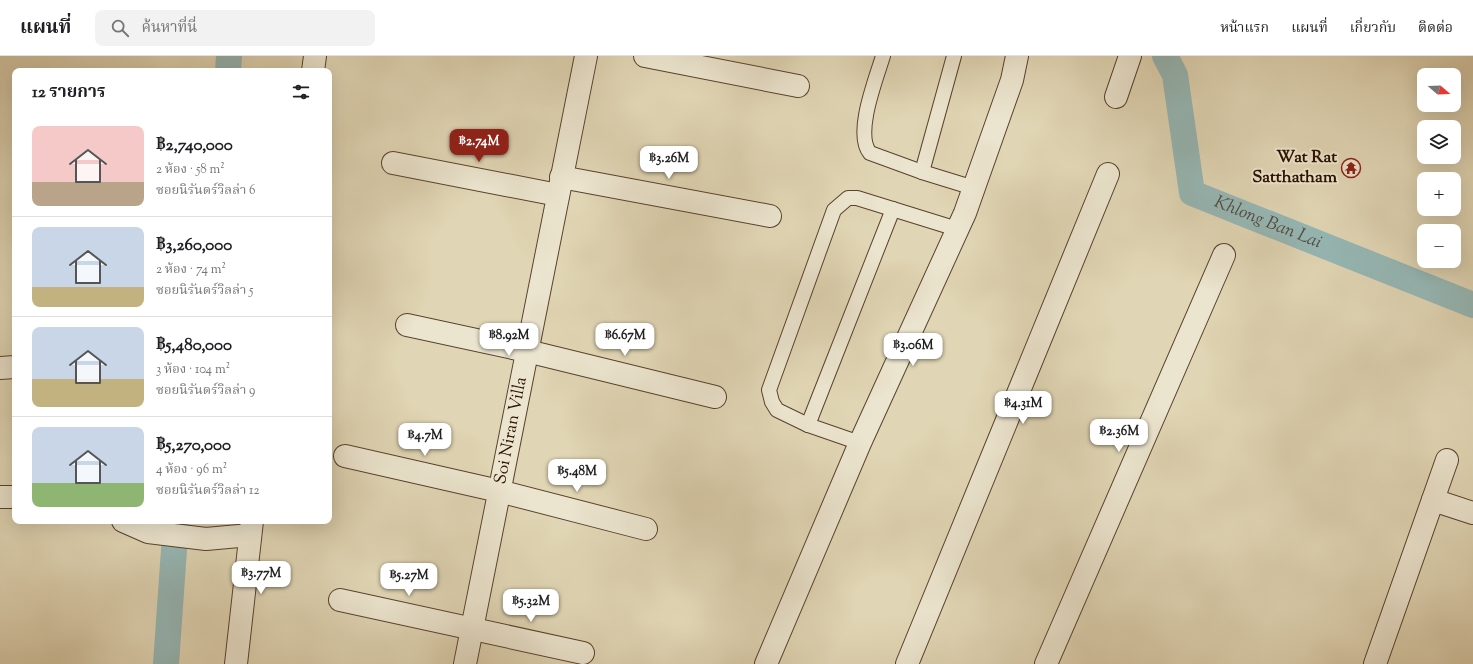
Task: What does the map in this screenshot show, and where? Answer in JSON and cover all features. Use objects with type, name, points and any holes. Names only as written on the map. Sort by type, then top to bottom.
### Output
[{"type":"street","points":[[313,68],[315,56]]},
{"type":"street","name":"Soi Niran Villa","points":[[465,664],[586,56]]},
{"type":"street","points":[[645,56],[798,86]]},
{"type":"street","points":[[766,664],[860,443],[957,229],[974,188],[1012,80],[1017,56]]},
{"type":"street","points":[[1116,97],[1130,56]]},
{"type":"street","points":[[393,163],[770,216]]},
{"type":"street","points":[[907,664],[1108,174]]},
{"type":"street","points":[[1046,664],[1224,255]]},
{"type":"street","points":[[407,326],[527,351],[715,397]]},
{"type":"street","points":[[0,368],[12,367]]},
{"type":"street","points":[[344,456],[499,491],[646,528]]},
{"type":"street","points":[[1375,664],[1447,460]]},
{"type":"street","points":[[0,497],[12,497]]},
{"type":"street","points":[[1433,500],[1473,513]]},
{"type":"street","points":[[130,524],[148,532],[206,539],[251,528],[236,664]]},
{"type":"street","points":[[340,600],[583,653]]},
{"type":"lane","points":[[883,56],[864,128],[865,144],[870,153],[922,172],[974,188]]},
{"type":"lane","points":[[922,172],[954,56]]},
{"type":"lane","points":[[860,443],[808,425],[777,410],[772,402],[769,390],[834,210],[848,198],[857,198],[957,229]]},
{"type":"lane","points":[[808,425],[893,209]]},
{"type":"waterway","name":"Khlong Ban Lai","points":[[228,68],[229,56]]},
{"type":"waterway","name":"Khlong Ban Lai","points":[[1165,56],[1175,75],[1192,193],[1473,305]]},
{"type":"waterway","name":"Khlong Ban Lai","points":[[166,664],[176,524]]},
{"type":"place","name":"Wat Rat Satthatham","points":[[1351,168]]}]
